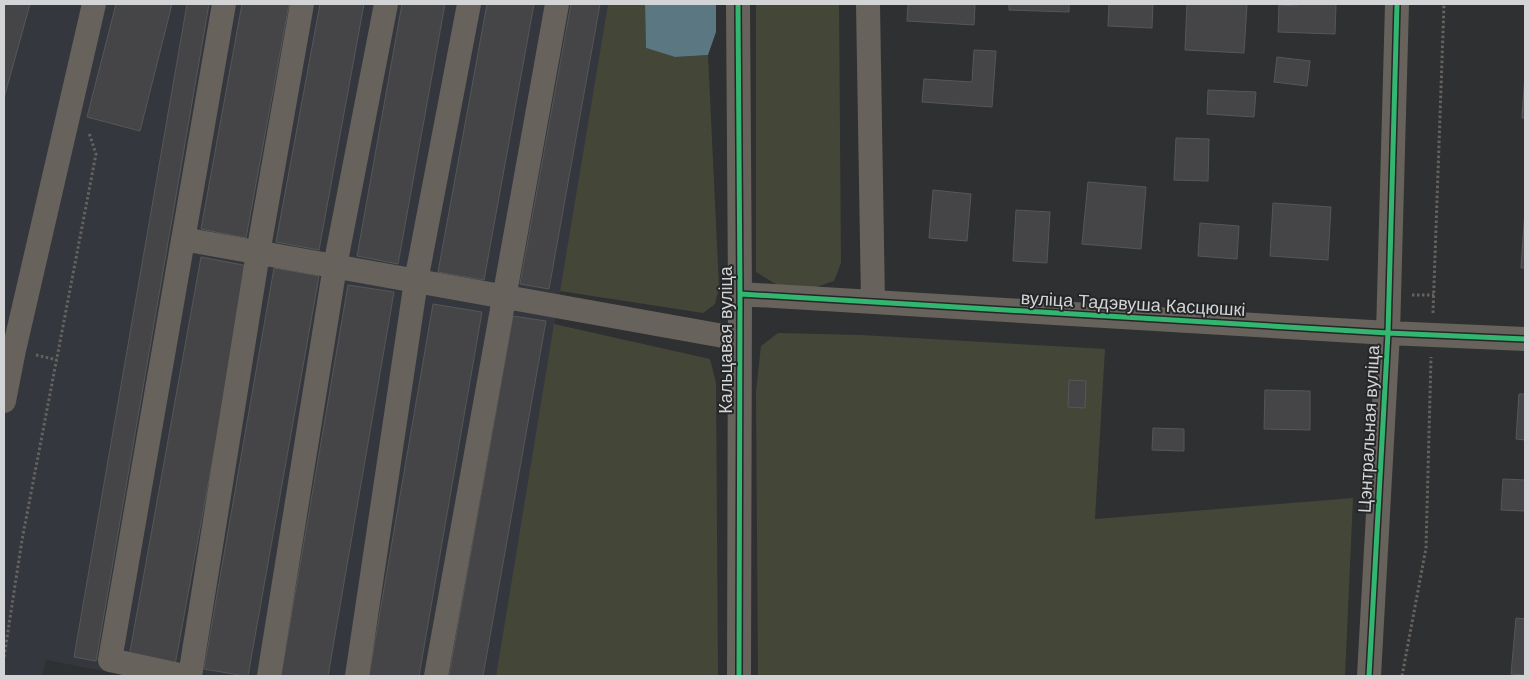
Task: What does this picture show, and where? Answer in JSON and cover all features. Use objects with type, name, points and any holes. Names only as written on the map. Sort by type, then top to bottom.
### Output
[{"type":"street","points":[[4,402],[14,350],[94,4]]},
{"type":"street","points":[[184,676],[110,660],[224,4]]},
{"type":"street","points":[[190,676],[258,252],[302,4]]},
{"type":"street","points":[[269,676],[335,266],[386,4]]},
{"type":"street","points":[[357,676],[416,281],[469,4]]},
{"type":"street","points":[[436,676],[557,4]]},
{"type":"street","name":"Кальцавая вуліца","points":[[738,4],[740,294],[738,676]]},
{"type":"street","points":[[868,4],[874,302]]},
{"type":"street","name":"Цэнтральная вуліца","points":[[1369,676],[1388,333],[1397,4]]},
{"type":"street","points":[[183,239],[740,339]]},
{"type":"street","name":"вуліца Тадэвуша Касцюшкі","points":[[740,294],[1388,333],[1525,339]]},
{"type":"path","points":[[4,657],[22,540],[96,154],[85,123],[69,112]]},
{"type":"shaded area","points":[[4,4],[608,4],[496,676],[130,676],[46,660],[42,676],[4,676]]},
{"type":"green space","points":[[608,4],[645,4],[646,48],[675,57],[708,55],[719,287],[715,304],[703,313],[560,291]]},
{"type":"green space","points":[[756,4],[839,4],[841,263],[834,281],[813,288],[779,286],[756,272]]},
{"type":"green space","points":[[554,324],[710,359],[716,383],[718,676],[496,676]]},
{"type":"green space","points":[[778,333],[861,335],[1105,349],[1095,519],[1353,498],[1345,676],[758,676],[756,392],[761,346]]},
{"type":"water","points":[[645,4],[716,4],[716,32],[708,55],[675,57],[646,48]]},
{"type":"building","points":[[4,4],[30,4],[4,98]]},
{"type":"building","points":[[116,4],[172,4],[140,131],[87,117]]},
{"type":"building","points":[[187,4],[209,4],[96,661],[74,657]]},
{"type":"building","points":[[242,4],[289,4],[246,238],[201,229]]},
{"type":"building","points":[[320,4],[364,4],[319,250],[276,242]]},
{"type":"building","points":[[402,4],[445,4],[398,264],[357,256]]},
{"type":"building","points":[[487,4],[534,4],[484,280],[438,272]]},
{"type":"building","points":[[571,4],[600,4],[549,289],[520,284]]},
{"type":"building","points":[[908,4],[975,4],[974,25],[907,21]]},
{"type":"building","points":[[1009,4],[1069,4],[1069,12],[1009,10]]},
{"type":"building","points":[[1109,4],[1153,4],[1152,28],[1108,26]]},
{"type":"building","points":[[1187,4],[1247,4],[1244,53],[1185,50]]},
{"type":"building","points":[[1297,4],[1336,4],[1335,34],[1278,32],[1279,5],[1297,6]]},
{"type":"building","points":[[974,50],[996,51],[992,107],[922,102],[924,79],[972,82]]},
{"type":"building","points":[[1277,57],[1310,61],[1307,86],[1274,82]]},
{"type":"building","points":[[1525,74],[1525,118],[1522,118]]},
{"type":"building","points":[[1208,90],[1256,92],[1254,117],[1207,114]]},
{"type":"building","points":[[1176,138],[1209,139],[1208,181],[1174,180]]},
{"type":"building","points":[[1088,182],[1146,187],[1141,249],[1082,244]]},
{"type":"building","points":[[933,190],[971,194],[967,241],[929,238]]},
{"type":"building","points":[[1273,203],[1331,207],[1328,260],[1270,256]]},
{"type":"building","points":[[1016,210],[1050,212],[1047,263],[1013,261]]},
{"type":"building","points":[[1525,210],[1525,268],[1521,268]]},
{"type":"building","points":[[1200,223],[1239,226],[1237,259],[1198,256]]},
{"type":"building","points":[[201,257],[248,266],[175,665],[129,657]]},
{"type":"building","points":[[274,268],[319,276],[248,676],[245,676],[204,669]]},
{"type":"building","points":[[348,285],[394,292],[328,676],[281,676]]},
{"type":"building","points":[[433,304],[482,312],[419,676],[369,676]]},
{"type":"building","points":[[513,316],[546,321],[483,676],[449,676]]},
{"type":"building","points":[[1069,380],[1086,381],[1085,408],[1068,407]]},
{"type":"building","points":[[1265,390],[1310,391],[1310,430],[1264,429]]},
{"type":"building","points":[[1519,394],[1525,394],[1525,440],[1516,439]]},
{"type":"building","points":[[1153,428],[1184,429],[1184,451],[1152,450]]},
{"type":"building","points":[[1503,479],[1525,480],[1525,511],[1501,510]]},
{"type":"building","points":[[1516,618],[1525,619],[1525,675],[1511,674]]},
{"type":"cycle path","points":[[738,4],[740,294],[739,676]]},
{"type":"cycle path","points":[[1369,676],[1388,333],[1397,4]]},
{"type":"cycle path","points":[[740,294],[1388,333],[1525,339]]}]
